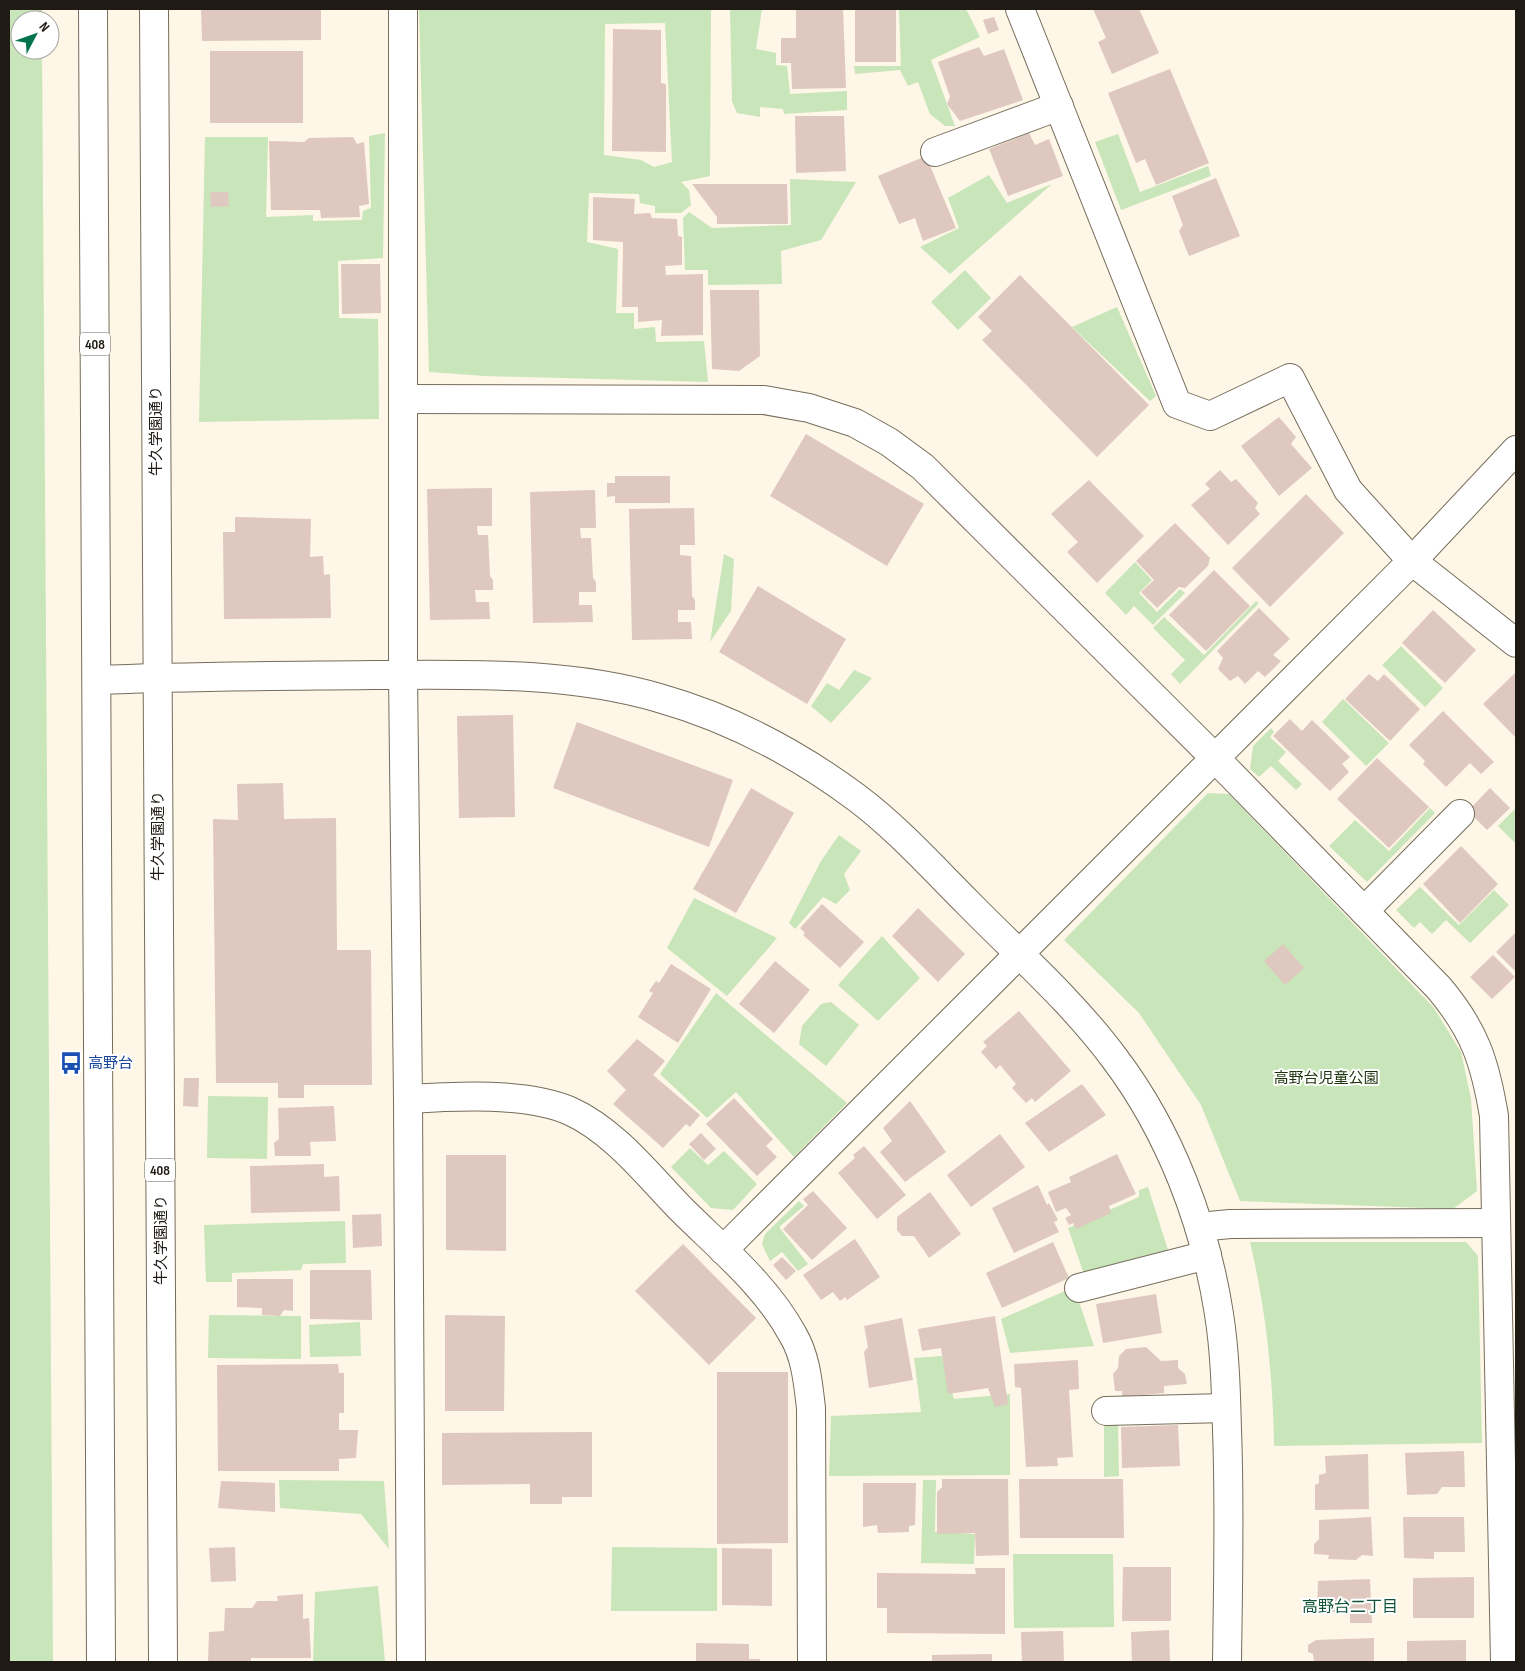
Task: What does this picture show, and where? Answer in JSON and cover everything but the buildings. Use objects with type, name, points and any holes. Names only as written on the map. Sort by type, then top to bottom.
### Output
[{"type":"main road","name":"408","points":[[92,9],[101,1662]]},
{"type":"main road","name":"牛久学園通り","points":[[154,9],[164,1662]]},
{"type":"main road","points":[[403,9],[403,675],[408,1098],[411,1662]]},
{"type":"main road","points":[[1020,9],[1177,404],[1210,416],[1290,378],[1348,490],[1412,561],[1516,642]]},
{"type":"main road","points":[[935,152],[1059,106]]},
{"type":"main road","points":[[404,399],[764,400],[809,408],[854,422],[890,442],[923,467],[1215,758],[1439,988],[1469,1029],[1486,1072],[1494,1116],[1494,1222],[1511,1585],[1505,1662]]},
{"type":"main road","points":[[723,1250],[1412,561],[1516,450]]},
{"type":"main road","points":[[97,680],[403,675],[503,675],[577,680],[658,697],[730,723],[797,758],[859,800],[918,853],[1084,1021],[1114,1057],[1138,1092],[1156,1124],[1199,1227],[1220,1317],[1228,1472],[1227,1662]]},
{"type":"main road","points":[[1364,911],[1460,814]]},
{"type":"main road","points":[[408,1098],[467,1096],[521,1099],[569,1111],[604,1132],[766,1294],[781,1314],[794,1336],[807,1374],[811,1408],[812,1662]]},
{"type":"main road","points":[[1199,1227],[1238,1224],[1494,1222]]},
{"type":"main road","points":[[1079,1288],[1207,1255]]},
{"type":"main road","points":[[1106,1412],[1226,1408]]},
{"type":"green space","points":[[9,9],[42,9],[10,10],[10,60],[42,60],[53,1662],[9,1662]]},
{"type":"green space","points":[[419,9],[711,9],[710,176],[681,182],[689,190],[691,205],[681,213],[655,213],[655,206],[640,203],[639,194],[589,193],[587,242],[618,249],[616,313],[634,313],[634,329],[655,327],[656,342],[704,341],[708,382],[485,376],[429,372]],"holes":[[[665,23],[672,162],[654,167],[641,160],[604,155],[605,24]]]},
{"type":"green space","points":[[730,9],[762,9],[756,49],[776,53],[776,65],[787,66],[790,94],[847,91],[847,110],[784,114],[783,109],[760,107],[760,117],[737,113],[732,101]]},
{"type":"green space","points":[[899,9],[966,9],[980,37],[931,60],[955,126],[945,126],[930,114],[918,82],[908,86],[900,70],[855,74],[854,66],[901,66]]},
{"type":"green space","points":[[385,133],[383,258],[338,261],[339,318],[378,319],[379,419],[199,422],[205,137],[268,137],[266,217],[313,215],[313,221],[362,220],[363,211],[371,208],[369,136]]},
{"type":"green space","points":[[1118,134],[1140,192],[1208,166],[1211,176],[1121,210],[1095,142]]},
{"type":"green space","points":[[989,175],[1007,203],[1052,184],[950,274],[920,247],[959,228],[948,198]]},
{"type":"green space","points":[[790,179],[856,182],[821,240],[781,251],[782,284],[708,285],[708,270],[685,270],[683,218],[689,212],[712,228],[791,225]]},
{"type":"green space","points":[[965,270],[991,298],[958,330],[931,302]]},
{"type":"green space","points":[[1117,307],[1156,396],[1150,401],[1072,327]]},
{"type":"green space","points":[[724,554],[734,559],[731,611],[710,642]]},
{"type":"green space","points":[[1135,562],[1152,580],[1139,593],[1157,612],[1180,589],[1185,593],[1153,625],[1134,606],[1126,615],[1105,593]]},
{"type":"green space","points":[[1256,601],[1259,603],[1180,684],[1171,674],[1185,660],[1153,628],[1164,617],[1204,655]]},
{"type":"green space","points":[[1401,646],[1443,688],[1425,707],[1382,665]]},
{"type":"green space","points":[[854,670],[872,678],[831,723],[811,706],[827,683],[839,690]]},
{"type":"green space","points":[[1343,699],[1389,743],[1366,766],[1322,722]]},
{"type":"green space","points":[[1271,728],[1274,732],[1270,737],[1286,752],[1278,761],[1302,784],[1296,790],[1271,766],[1259,777],[1250,769],[1253,746]]},
{"type":"green space","name":"高野台児童公園","points":[[1208,793],[1229,794],[1434,1008],[1461,1052],[1471,1099],[1477,1191],[1453,1209],[1240,1201],[1201,1105],[1139,1013],[1064,940]]},
{"type":"green space","points":[[1430,808],[1435,813],[1367,882],[1329,846],[1355,820],[1389,851]]},
{"type":"green space","points":[[1516,808],[1516,844],[1498,826]]},
{"type":"green space","points":[[839,835],[861,851],[844,874],[850,890],[836,904],[823,897],[795,929],[789,923],[821,861]]},
{"type":"green space","points":[[1420,887],[1459,925],[1494,890],[1509,905],[1470,943],[1446,920],[1432,934],[1420,922],[1414,928],[1396,910]]},
{"type":"green space","points":[[694,898],[777,938],[727,996],[667,948]]},
{"type":"green space","points":[[882,936],[920,978],[878,1021],[838,985]]},
{"type":"green space","points":[[716,993],[847,1103],[794,1157],[736,1092],[707,1118],[660,1074]]},
{"type":"green space","points":[[831,1002],[859,1025],[826,1066],[799,1044],[802,1026],[821,1004]]},
{"type":"green space","points":[[208,1096],[268,1097],[267,1159],[207,1158]]},
{"type":"green space","points":[[690,1148],[708,1165],[724,1151],[757,1184],[733,1210],[711,1208],[671,1167]]},
{"type":"green space","points":[[1148,1187],[1168,1250],[1085,1277],[1068,1228],[1139,1197],[1139,1190]]},
{"type":"green space","points":[[799,1201],[804,1206],[779,1227],[808,1264],[798,1271],[782,1252],[770,1261],[762,1244],[765,1234]]},
{"type":"green space","points":[[345,1221],[346,1263],[303,1264],[301,1270],[232,1273],[232,1282],[206,1282],[204,1225]]},
{"type":"green space","points":[[1250,1242],[1466,1242],[1478,1256],[1482,1443],[1274,1446],[1268,1343],[1256,1267]]},
{"type":"green space","points":[[1074,1287],[1094,1346],[1010,1353],[1001,1319]]},
{"type":"green space","points":[[209,1315],[301,1316],[301,1359],[208,1358]]},
{"type":"green space","points":[[360,1322],[361,1356],[310,1357],[309,1325]]},
{"type":"green space","points":[[942,1356],[954,1399],[1010,1394],[1010,1475],[829,1476],[831,1416],[921,1412],[914,1358]]},
{"type":"green space","points":[[1104,1424],[1118,1424],[1119,1476],[1104,1477]]},
{"type":"green space","points":[[279,1480],[384,1481],[389,1549],[361,1514],[280,1508]]},
{"type":"green space","points":[[923,1480],[936,1480],[935,1532],[975,1534],[974,1564],[921,1563]]},
{"type":"green space","points":[[612,1547],[717,1548],[717,1611],[611,1611]]},
{"type":"green space","points":[[1013,1554],[1113,1554],[1114,1627],[1014,1628]]},
{"type":"green space","points":[[378,1586],[385,1662],[313,1662],[315,1592]]},
{"type":"place","name":"高野台","points":[[71,1063]]},
{"type":"district","name":"高野台二丁目","points":[[1350,1607]]}]
